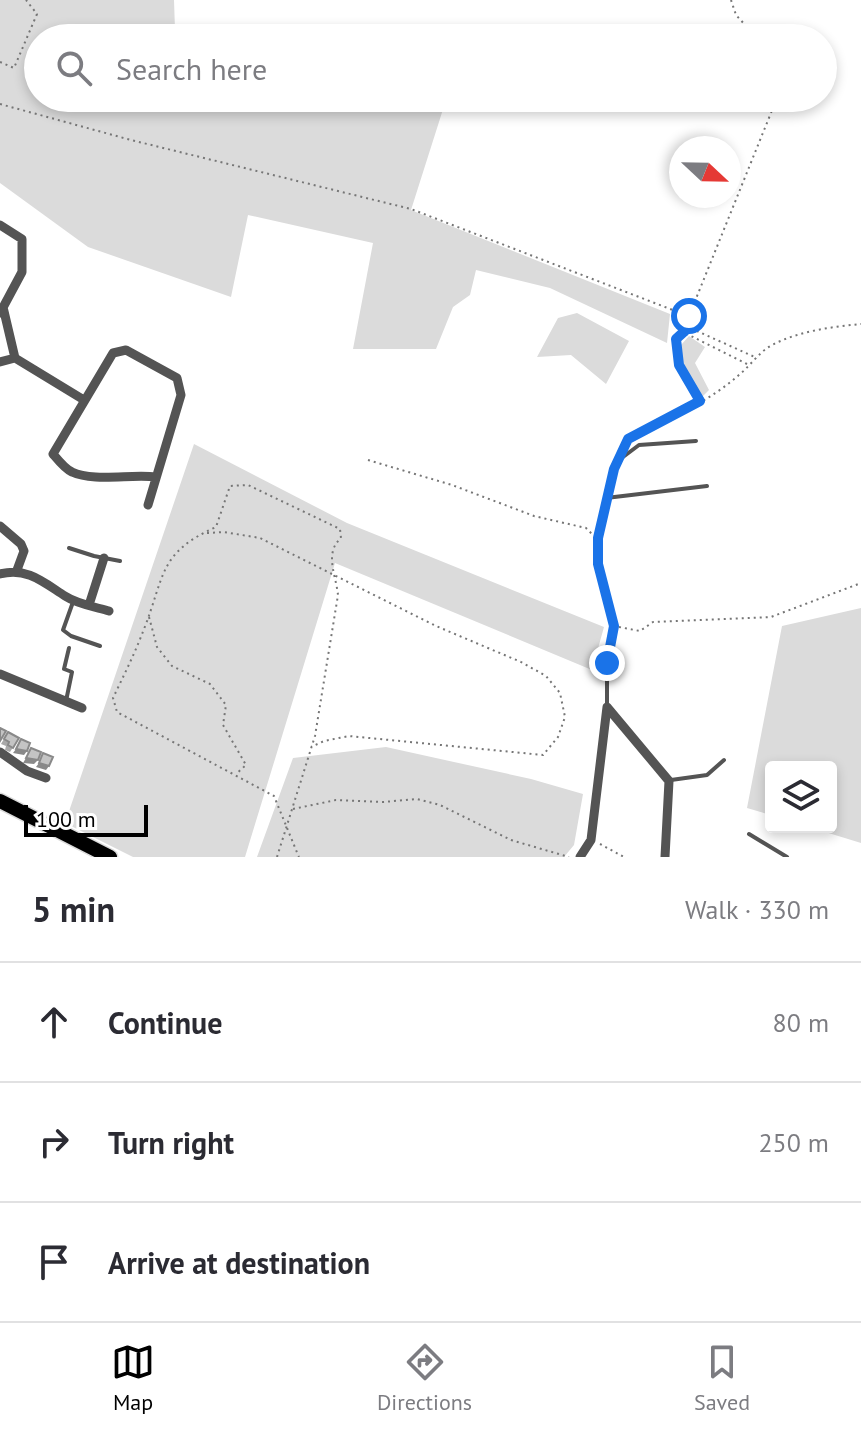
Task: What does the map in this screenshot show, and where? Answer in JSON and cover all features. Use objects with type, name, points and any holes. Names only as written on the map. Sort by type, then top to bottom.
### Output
[{"type":"main road","points":[[1,804],[110,857]]},
{"type":"street","points":[[0,225],[22,239],[22,272],[2,310],[15,358],[84,400]]},
{"type":"street","points":[[148,505],[181,395],[177,378],[126,350],[113,353],[53,454],[70,472],[93,477],[134,474],[156,477]]},
{"type":"street","points":[[0,362],[15,358]]},
{"type":"street","points":[[0,526],[21,544],[24,551],[17,570]]},
{"type":"street","points":[[89,605],[104,558]]},
{"type":"street","points":[[0,574],[17,570],[56,587],[66,597],[109,611]]},
{"type":"street","points":[[0,674],[82,708]]},
{"type":"street","points":[[607,707],[669,781],[665,857]]},
{"type":"street","points":[[580,857],[591,840],[607,707]]},
{"type":"street","points":[[0,752],[27,771],[46,778]]},
{"type":"lane","points":[[607,707],[606,676],[614,626],[598,564],[598,538],[606,498],[628,439]]},
{"type":"lane","points":[[618,461],[639,445],[696,441]]},
{"type":"lane","points":[[606,498],[707,486]]},
{"type":"lane","points":[[69,548],[120,561]]},
{"type":"lane","points":[[74,599],[63,630],[100,646]]},
{"type":"lane","points":[[66,701],[72,672],[64,669],[69,648]]},
{"type":"lane","points":[[669,781],[707,775],[724,760]]},
{"type":"lane","points":[[749,834],[787,857]]},
{"type":"path","points":[[26,0],[37,14],[34,24]]},
{"type":"path","points":[[731,0],[736,15],[744,24]]},
{"type":"path","points":[[0,62],[14,68],[24,46]]},
{"type":"path","points":[[0,104],[24,111]]},
{"type":"path","points":[[29,112],[411,209],[678,312],[688,327],[757,358]]},
{"type":"path","points":[[700,401],[679,365],[676,339],[688,327],[689,316],[771,112]]},
{"type":"path","points":[[628,439],[700,401],[740,375],[772,345],[821,328],[861,324]]},
{"type":"path","points":[[685,333],[749,365]]},
{"type":"path","points":[[368,460],[452,485],[534,516],[586,528],[598,538]]},
{"type":"path","points":[[277,857],[286,828],[292,810],[311,748],[336,608],[336,578],[330,558],[335,543],[341,538],[340,529],[248,485],[230,486],[216,527],[178,549],[164,568],[149,616],[113,698],[117,712],[274,796],[286,828],[299,857]]},
{"type":"path","points":[[202,533],[224,532],[260,538],[436,626],[521,662],[546,676],[560,693],[565,717],[558,737],[543,755],[349,736],[324,741],[311,748]]},
{"type":"path","points":[[614,626],[640,631],[653,622],[771,617],[861,583]]},
{"type":"path","points":[[149,616],[157,647],[172,666],[210,684],[226,705],[223,725],[246,765],[236,774]]},
{"type":"path","points":[[292,810],[336,800],[383,802],[417,799],[440,805],[511,840],[569,857]]},
{"type":"path","points":[[591,840],[624,857]]},
{"type":"shaded area","points":[[0,0],[174,0],[175,24],[24,24],[24,112],[442,112],[411,210],[670,314],[667,343],[550,288],[476,270],[470,295],[453,307],[436,349],[353,349],[373,243],[248,215],[231,297],[88,247],[0,183]]},
{"type":"shaded area","points":[[577,313],[629,341],[606,384],[571,355],[537,357],[558,318]]},
{"type":"shaded area","points":[[689,336],[705,347],[695,363],[709,390],[701,398],[682,364],[681,345]]},
{"type":"shaded area","points":[[194,444],[347,523],[604,627],[592,670],[335,563],[245,857],[133,857],[65,823]]},
{"type":"shaded area","points":[[861,608],[861,843],[828,833],[837,833],[837,761],[765,761],[765,813],[747,808],[782,626]]},
{"type":"shaded area","points":[[386,747],[531,779],[583,794],[574,845],[564,857],[257,857],[293,758]]},
{"type":"building","points":[[8,732],[19,738],[13,748],[4,739]]},
{"type":"building","points":[[21,739],[30,743],[27,751],[16,749]]},
{"type":"building","points":[[31,748],[41,752],[38,760],[26,758]]},
{"type":"building","points":[[43,753],[53,757],[49,766],[39,763]]},
{"type":"route","points":[[607,663],[614,626],[598,564],[603,510],[614,469],[628,439],[700,401],[679,365],[676,339],[685,333],[689,316]]}]
